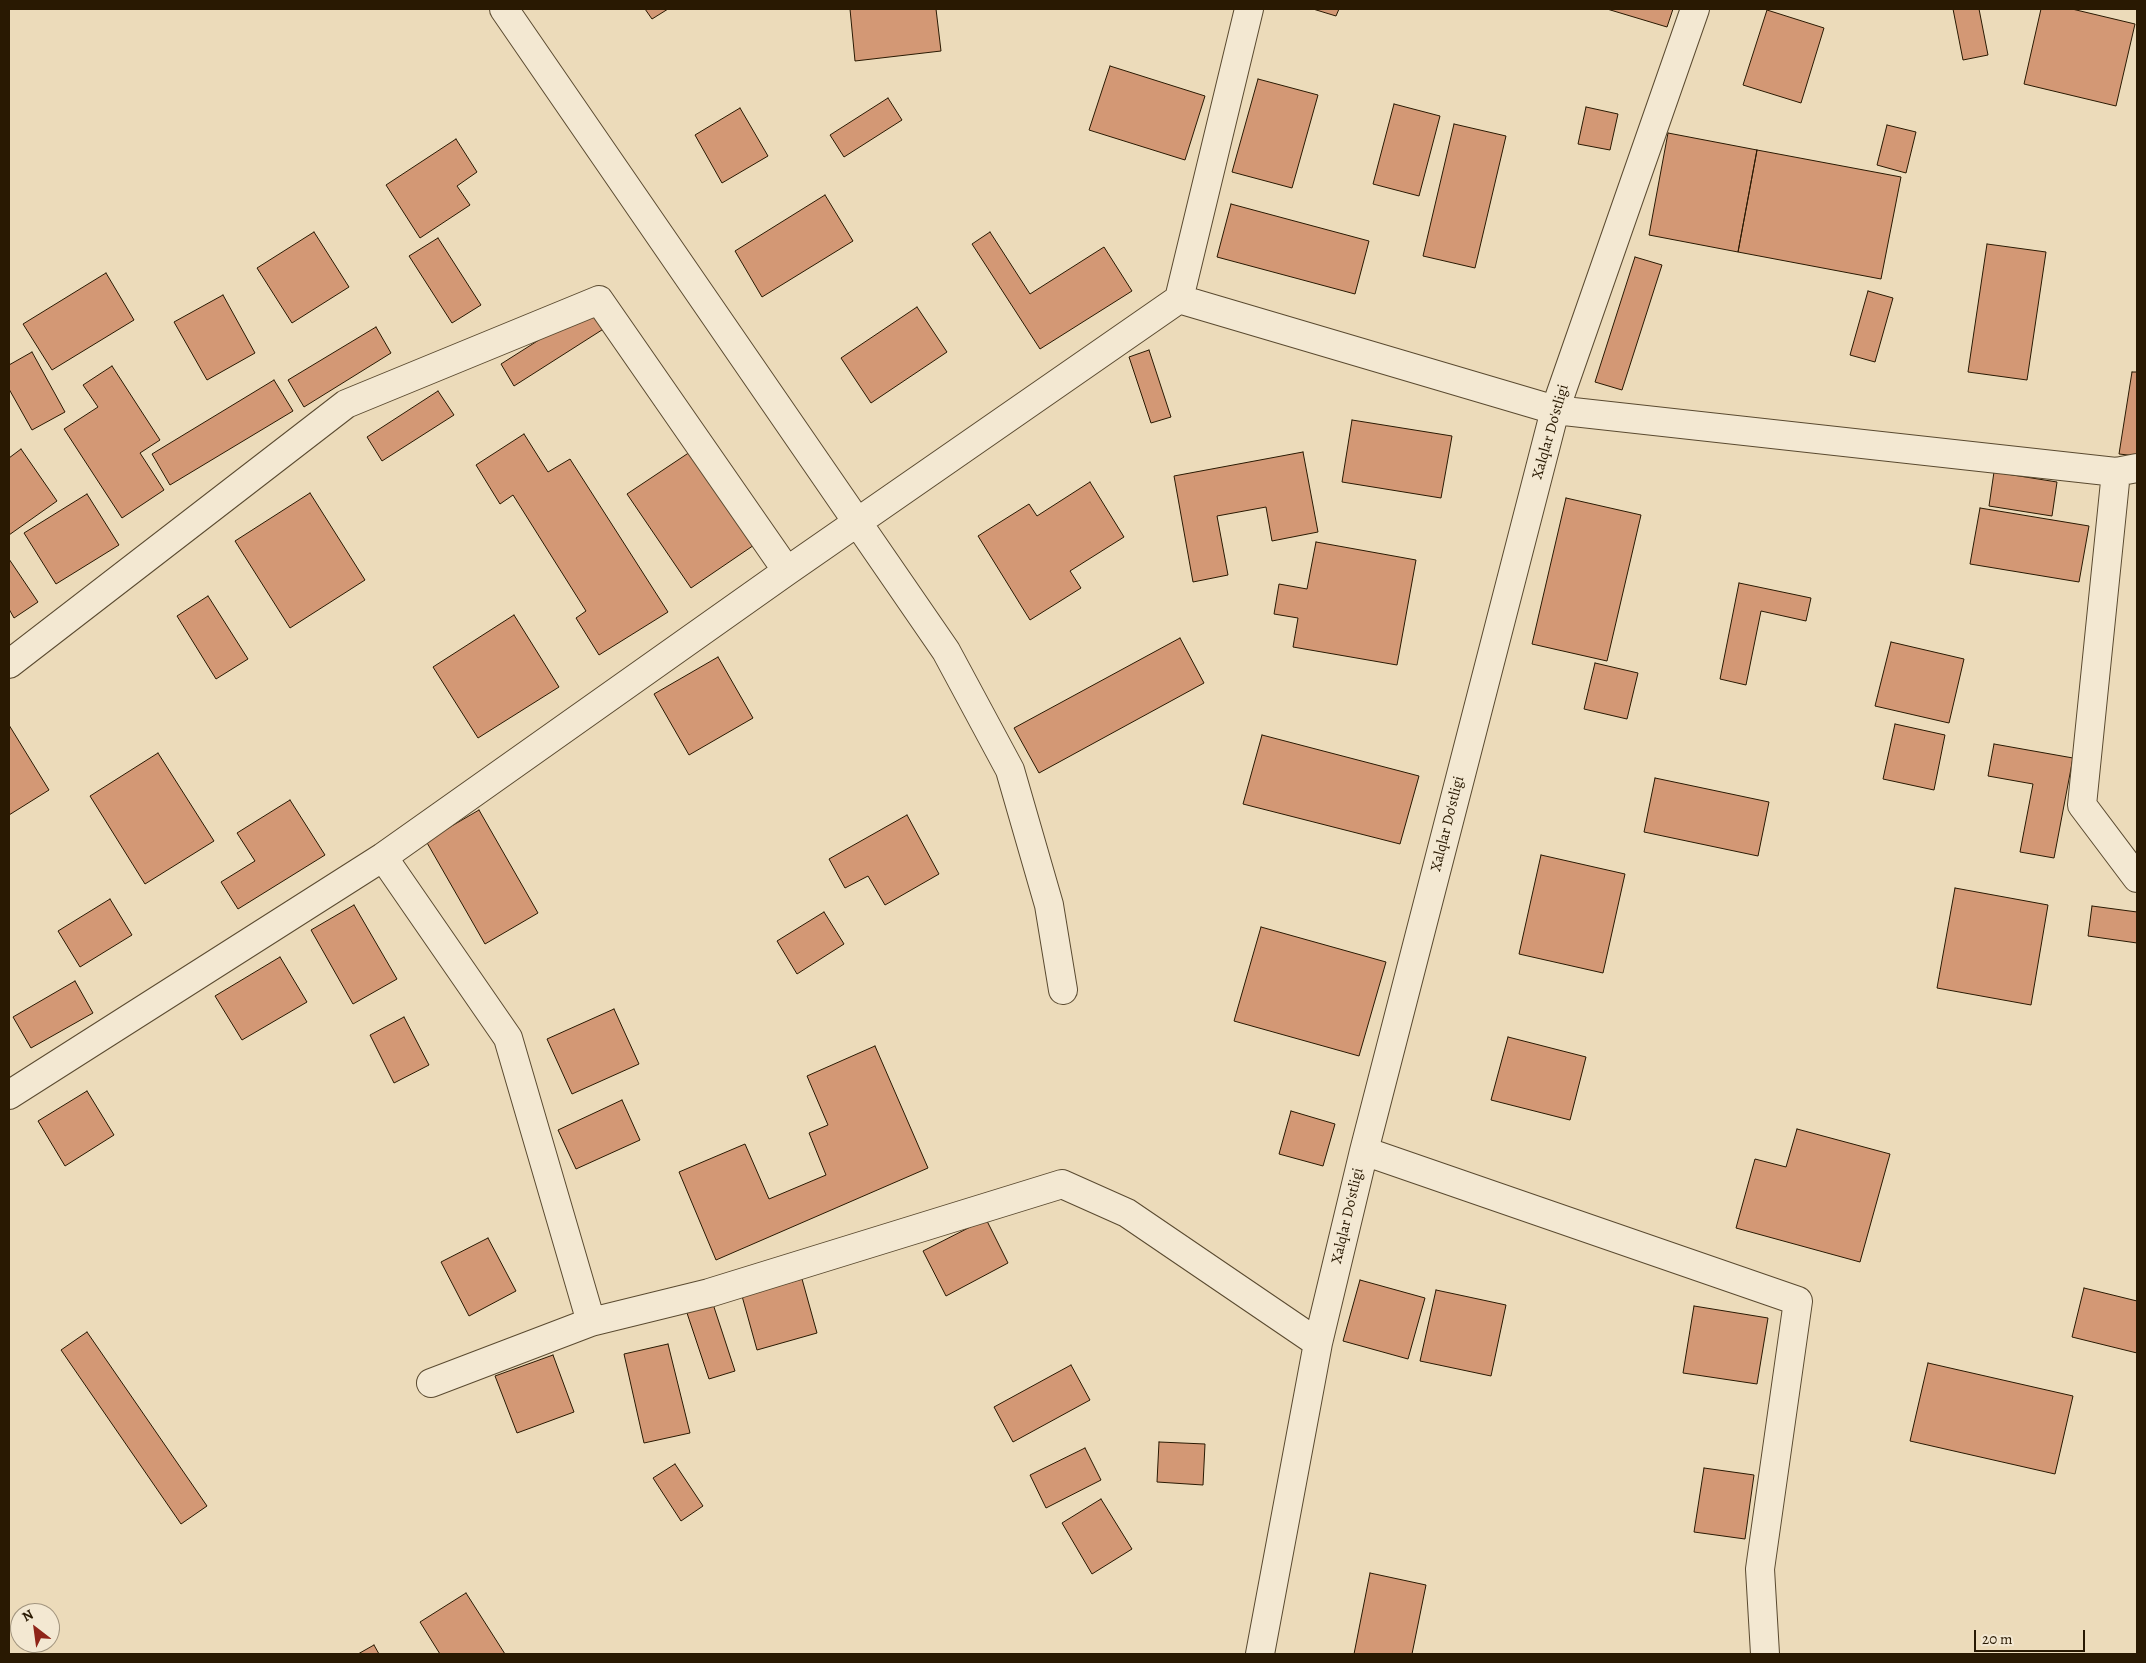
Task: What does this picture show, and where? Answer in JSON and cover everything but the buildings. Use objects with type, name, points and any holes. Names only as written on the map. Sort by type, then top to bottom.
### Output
[{"type":"street","points":[[504,9],[946,651],[1010,770],[1049,905],[1063,990]]},
{"type":"street","name":"Xalqlar Do'stligi","points":[[1260,1654],[1318,1343],[1364,1151],[1555,410],[1695,9]]},
{"type":"street","points":[[9,1095],[383,857],[787,571],[1179,299],[1243,10]]},
{"type":"street","points":[[1179,299],[1555,410],[2126,470],[2082,806],[2137,878]]},
{"type":"street","points":[[9,664],[346,404],[599,300],[787,571]]},
{"type":"street","points":[[383,857],[508,1038],[591,1322]]},
{"type":"street","points":[[1364,1151],[1798,1301],[1760,1569],[1765,1654]]},
{"type":"street","points":[[431,1384],[591,1322],[709,1293],[1062,1184],[1127,1213],[1318,1343]]}]
